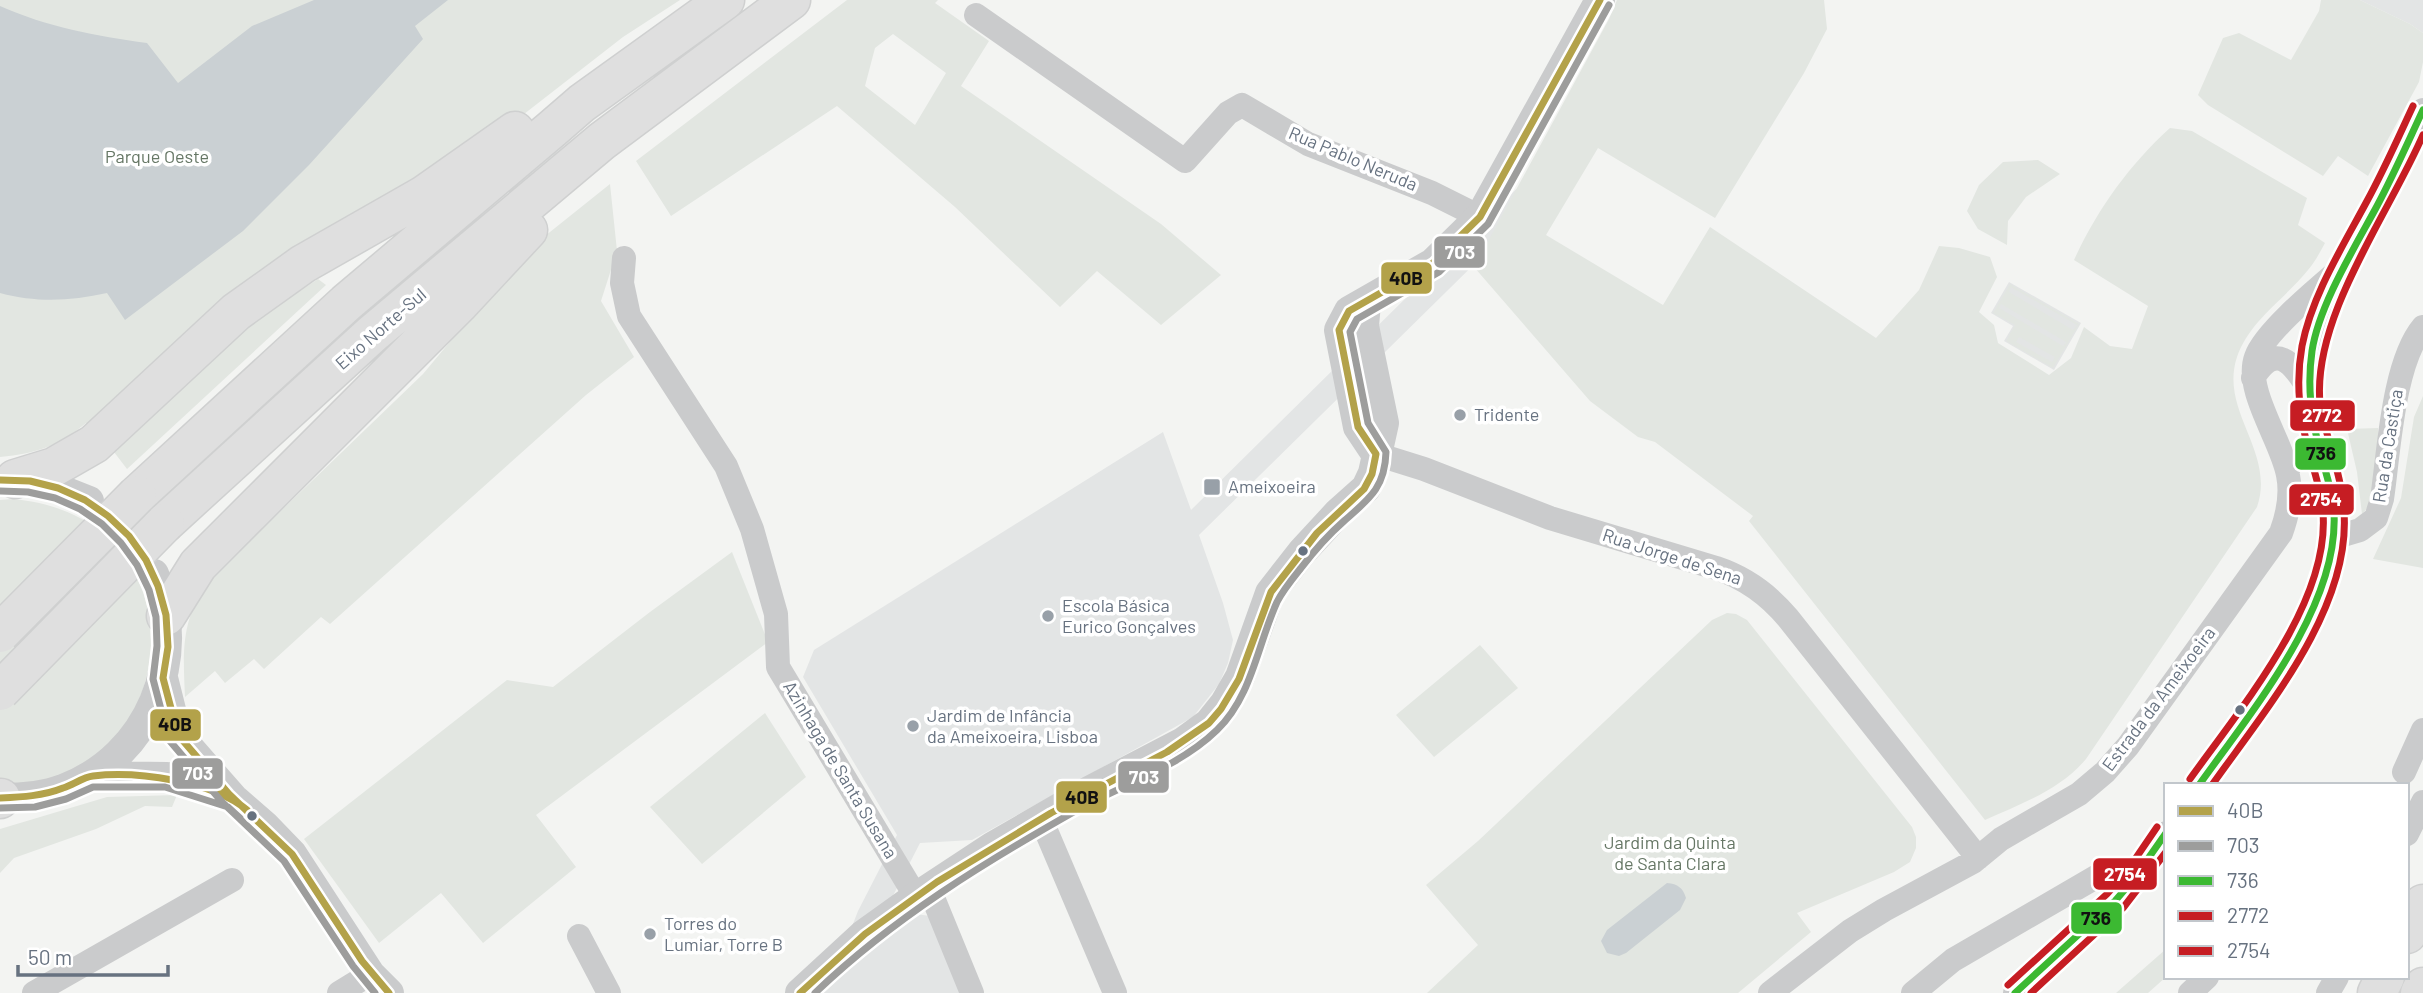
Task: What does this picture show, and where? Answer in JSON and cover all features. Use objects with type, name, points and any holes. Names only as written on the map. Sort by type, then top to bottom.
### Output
[{"type":"highway","points":[[0,633],[137,495],[346,303],[582,103],[725,0]]},
{"type":"highway","name":"Eixo Norte-Sul","points":[[0,691],[165,523],[372,334],[624,125],[791,0]]},
{"type":"highway","points":[[8,480],[54,467],[94,443],[236,312],[303,264],[424,195],[550,106],[582,103]]},
{"type":"highway","points":[[166,616],[198,565],[459,304],[624,125]]},
{"type":"highway","points":[[2409,930],[2423,904]]},
{"type":"highway","points":[[2420,993],[2423,987]]},
{"type":"street","points":[[800,993],[863,935],[923,893],[992,847],[1183,742],[1209,723],[1226,703],[1240,677],[1270,593],[1301,552],[1366,488],[1373,473],[1384,423],[1360,313],[1433,262],[1480,217],[1600,0]]},
{"type":"street","name":"Rua Pablo Neruda","points":[[976,15],[1185,161],[1228,113],[1242,105],[1308,144],[1432,193],[1480,217]]},
{"type":"street","points":[[2200,783],[2289,656],[2306,625],[2326,571],[2333,538],[2334,516],[2308,388],[2313,349],[2345,265],[2395,171],[2423,110]]},
{"type":"street","name":"Azinhaga de Santa Susana","points":[[624,258],[622,283],[629,316],[643,342],[720,457],[752,529],[776,614],[778,667],[923,893],[972,993]]},
{"type":"street","points":[[2253,378],[2255,359],[2267,339],[2345,265]]},
{"type":"street","name":"Rua da Castiça","points":[[2333,538],[2360,530],[2376,518],[2382,499],[2399,380],[2413,341],[2422,327]]},
{"type":"street","points":[[2253,378],[2261,365],[2268,360],[2279,358],[2295,366],[2308,388]]},
{"type":"street","name":"Estrada da Ameixoeira","points":[[1770,993],[1850,931],[1978,858],[2001,839],[2072,799],[2105,772],[2128,746],[2273,546],[2286,519],[2289,504],[2288,474],[2253,378]]},
{"type":"street","name":"Rua Jorge de Sena","points":[[1376,454],[1424,469],[1550,518],[1733,573],[1757,587],[1779,607],[1978,858]]},
{"type":"street","points":[[8,480],[46,484],[89,501]]},
{"type":"street","points":[[0,799],[32,797],[62,789],[91,776],[116,757],[137,734],[153,707],[163,678],[168,647],[166,616],[154,574]]},
{"type":"street","points":[[163,678],[177,734],[233,798],[292,854],[380,984],[339,993]]},
{"type":"street","points":[[2404,772],[2423,730]]},
{"type":"street","points":[[91,776],[167,777],[233,798]]},
{"type":"street","points":[[2409,830],[2423,802]]},
{"type":"street","points":[[1041,819],[1115,993]]},
{"type":"street","points":[[2015,993],[2101,914],[2133,880],[2164,836]]},
{"type":"street","points":[[1913,993],[1953,960],[2108,870],[2125,872],[2133,880]]},
{"type":"street","points":[[34,993],[232,880]]},
{"type":"street","points":[[579,936],[609,993]]},
{"type":"street","points":[[2190,993],[2205,979]]},
{"type":"shaded area","points":[[314,0],[448,0],[415,26],[423,39],[309,165],[243,231],[125,320],[107,293],[54,300],[0,293],[0,6],[72,30],[147,43],[178,83],[252,26]]},
{"type":"shaded area","points":[[2360,0],[2423,0],[2423,33],[2410,24]]},
{"type":"shaded area","points":[[1555,151],[1572,168],[1199,535],[1233,640],[1228,663],[1219,684],[1193,717],[972,840],[920,843],[880,921],[916,914],[930,916],[960,993],[818,993],[832,978],[858,911],[897,835],[803,677],[814,650],[1163,432],[1191,510]]},
{"type":"shaded area","points":[[2009,282],[2081,323],[2054,370],[2004,341],[2013,326],[1991,313]]},
{"type":"shaded area","points":[[1667,883],[1680,887],[1685,895],[1680,910],[1626,953],[1619,956],[1607,953],[1601,941],[1607,930]]},
{"type":"green space","name":"Parque Oeste","points":[[0,0],[680,0],[623,37],[506,128],[94,431],[86,423],[66,438],[46,447],[0,457]]},
{"type":"green space","points":[[847,0],[938,0],[935,3],[989,41],[961,86],[1161,224],[1221,275],[1161,325],[1097,271],[1060,307],[955,207],[837,106],[671,216],[636,161]],"holes":[[[893,34],[946,73],[915,125],[865,86],[875,48]]]},
{"type":"green space","points":[[1617,0],[1824,0],[1827,29],[1804,73],[1715,218],[1598,148],[1546,235],[1663,305],[1710,227],[1876,338],[1919,290],[1939,246],[1959,248],[1990,257],[1997,277],[1979,312],[1994,325],[1998,343],[2049,375],[2071,358],[2084,327],[2110,346],[2132,349],[2148,306],[2074,260],[2115,189],[2141,157],[2170,128],[2192,131],[2307,198],[2298,225],[2325,243],[2299,281],[2250,332],[2237,357],[2233,377],[2240,414],[2259,468],[2261,487],[2257,507],[2086,759],[2052,788],[2026,802],[1985,820],[1749,521],[1753,516],[1655,442],[1638,437],[1590,401],[1474,267]]},
{"type":"green space","points":[[2321,0],[2360,0],[2423,33],[2423,62],[2419,82],[2368,176],[2338,156],[2323,176],[2208,105],[2198,95],[2223,38],[2239,33],[2291,60],[2319,11]]},
{"type":"green space","points":[[2038,160],[2060,174],[2026,197],[2008,221],[2007,245],[1978,229],[1967,211],[1979,185],[2003,162]]},
{"type":"green space","points":[[610,184],[617,251],[601,301],[634,357],[586,395],[330,624],[321,617],[264,669],[254,659],[225,683],[215,671],[185,697],[185,639],[191,612],[205,584],[423,374],[525,252]]},
{"type":"green space","points":[[318,279],[326,285],[127,469],[114,452],[231,342],[262,316]]},
{"type":"green space","points":[[2010,284],[2079,324],[2053,368],[2006,341],[2015,325],[1993,313]],"holes":[[[2011,287],[2077,325],[2077,326],[2073,330],[2009,292]],[[2001,304],[2066,343],[2063,346],[1999,308]],[[2019,337],[2055,357],[2052,362],[2016,342]]]},
{"type":"green space","points":[[2423,396],[2423,568],[2373,559],[2401,498],[2414,417]]},
{"type":"green space","points":[[2378,428],[2378,461],[2374,487],[2362,514],[2357,472],[2347,429]]},
{"type":"green space","points":[[13,499],[78,517],[122,553],[146,600],[150,653],[137,704],[107,747],[61,775],[0,783],[0,500]]},
{"type":"green space","points":[[732,552],[768,642],[536,815],[576,867],[483,943],[441,893],[379,943],[304,839],[507,680],[553,687]]},
{"type":"green space","name":"Jardim da Quinta de Santa Clara","points":[[1727,613],[1747,620],[1912,827],[1916,848],[1910,862],[1894,872],[1797,913],[1811,932],[1738,993],[1427,993],[1478,945],[1426,885],[1478,841],[1712,620]]},
{"type":"green space","points":[[1480,645],[1518,688],[1434,757],[1396,715]]},
{"type":"green space","points":[[765,713],[806,777],[702,864],[650,807]]},
{"type":"green space","points":[[177,795],[172,807],[145,806],[96,829],[14,858],[0,873],[0,829],[107,797]]},
{"type":"green space","points":[[2164,951],[2164,979],[2148,993],[2116,993]]},
{"type":"transit line","name":"40B","points":[[800,993],[865,934],[937,882],[1051,813],[1167,752],[1209,723],[1221,709],[1239,679],[1271,592],[1317,533],[1364,489],[1372,474],[1376,454],[1358,427],[1339,330],[1349,311],[1433,263],[1480,217],[1600,0]]},
{"type":"transit line","name":"703","points":[[815,993],[876,940],[941,893],[1079,809],[1169,765],[1202,743],[1229,717],[1253,670],[1282,593],[1321,543],[1374,492],[1383,475],[1386,452],[1368,423],[1350,332],[1357,319],[1439,272],[1488,224],[1609,5]]},
{"type":"transit line","name":"2754","points":[[2190,779],[2278,654],[2312,583],[2321,547],[2323,513],[2301,415],[2299,374],[2302,346],[2321,290],[2413,106]]},
{"type":"transit line","name":"736","points":[[2200,783],[2288,657],[2322,585],[2332,549],[2334,513],[2312,414],[2312,351],[2330,296],[2423,110]]},
{"type":"transit line","name":"2772","points":[[2213,783],[2300,657],[2334,585],[2343,549],[2344,512],[2340,484],[2320,403],[2321,370],[2328,336],[2340,301],[2423,135]]},
{"type":"transit line","name":"40B","points":[[0,480],[30,481],[58,488],[85,500],[108,516],[129,536],[146,560],[158,586],[166,615],[168,647],[163,678],[178,735],[229,794],[292,854],[362,961],[389,993]]},
{"type":"transit line","name":"703","points":[[0,491],[28,492],[55,498],[80,509],[102,524],[121,543],[137,565],[149,590],[156,617],[157,646],[153,679],[169,740],[222,802],[284,861],[353,966],[375,993]]},
{"type":"transit line","name":"40B","points":[[0,798],[48,793],[93,776],[131,775],[195,785],[232,800],[247,810]]},
{"type":"transit line","name":"703","points":[[0,808],[35,807],[66,799],[93,787],[165,787],[228,807],[240,818]]},
{"type":"transit line","name":"2754","points":[[2008,985],[2107,894],[2125,874],[2157,827]]},
{"type":"transit line","name":"736","points":[[2015,993],[2115,901],[2164,836]]},
{"type":"transit line","name":"2772","points":[[2031,993],[2123,908],[2164,855]]},
{"type":"place","name":"Tridente","points":[[1460,415]]},
{"type":"place","name":"Ameixoeira","points":[[1212,487]]},
{"type":"place","name":"Escola Básica Eurico Gonçalves","points":[[1048,616]]},
{"type":"place","name":"Jardim de Infância da Ameixoeira, Lisboa","points":[[913,726]]},
{"type":"place","name":"Torres do Lumiar, Torre B","points":[[650,934]]}]
